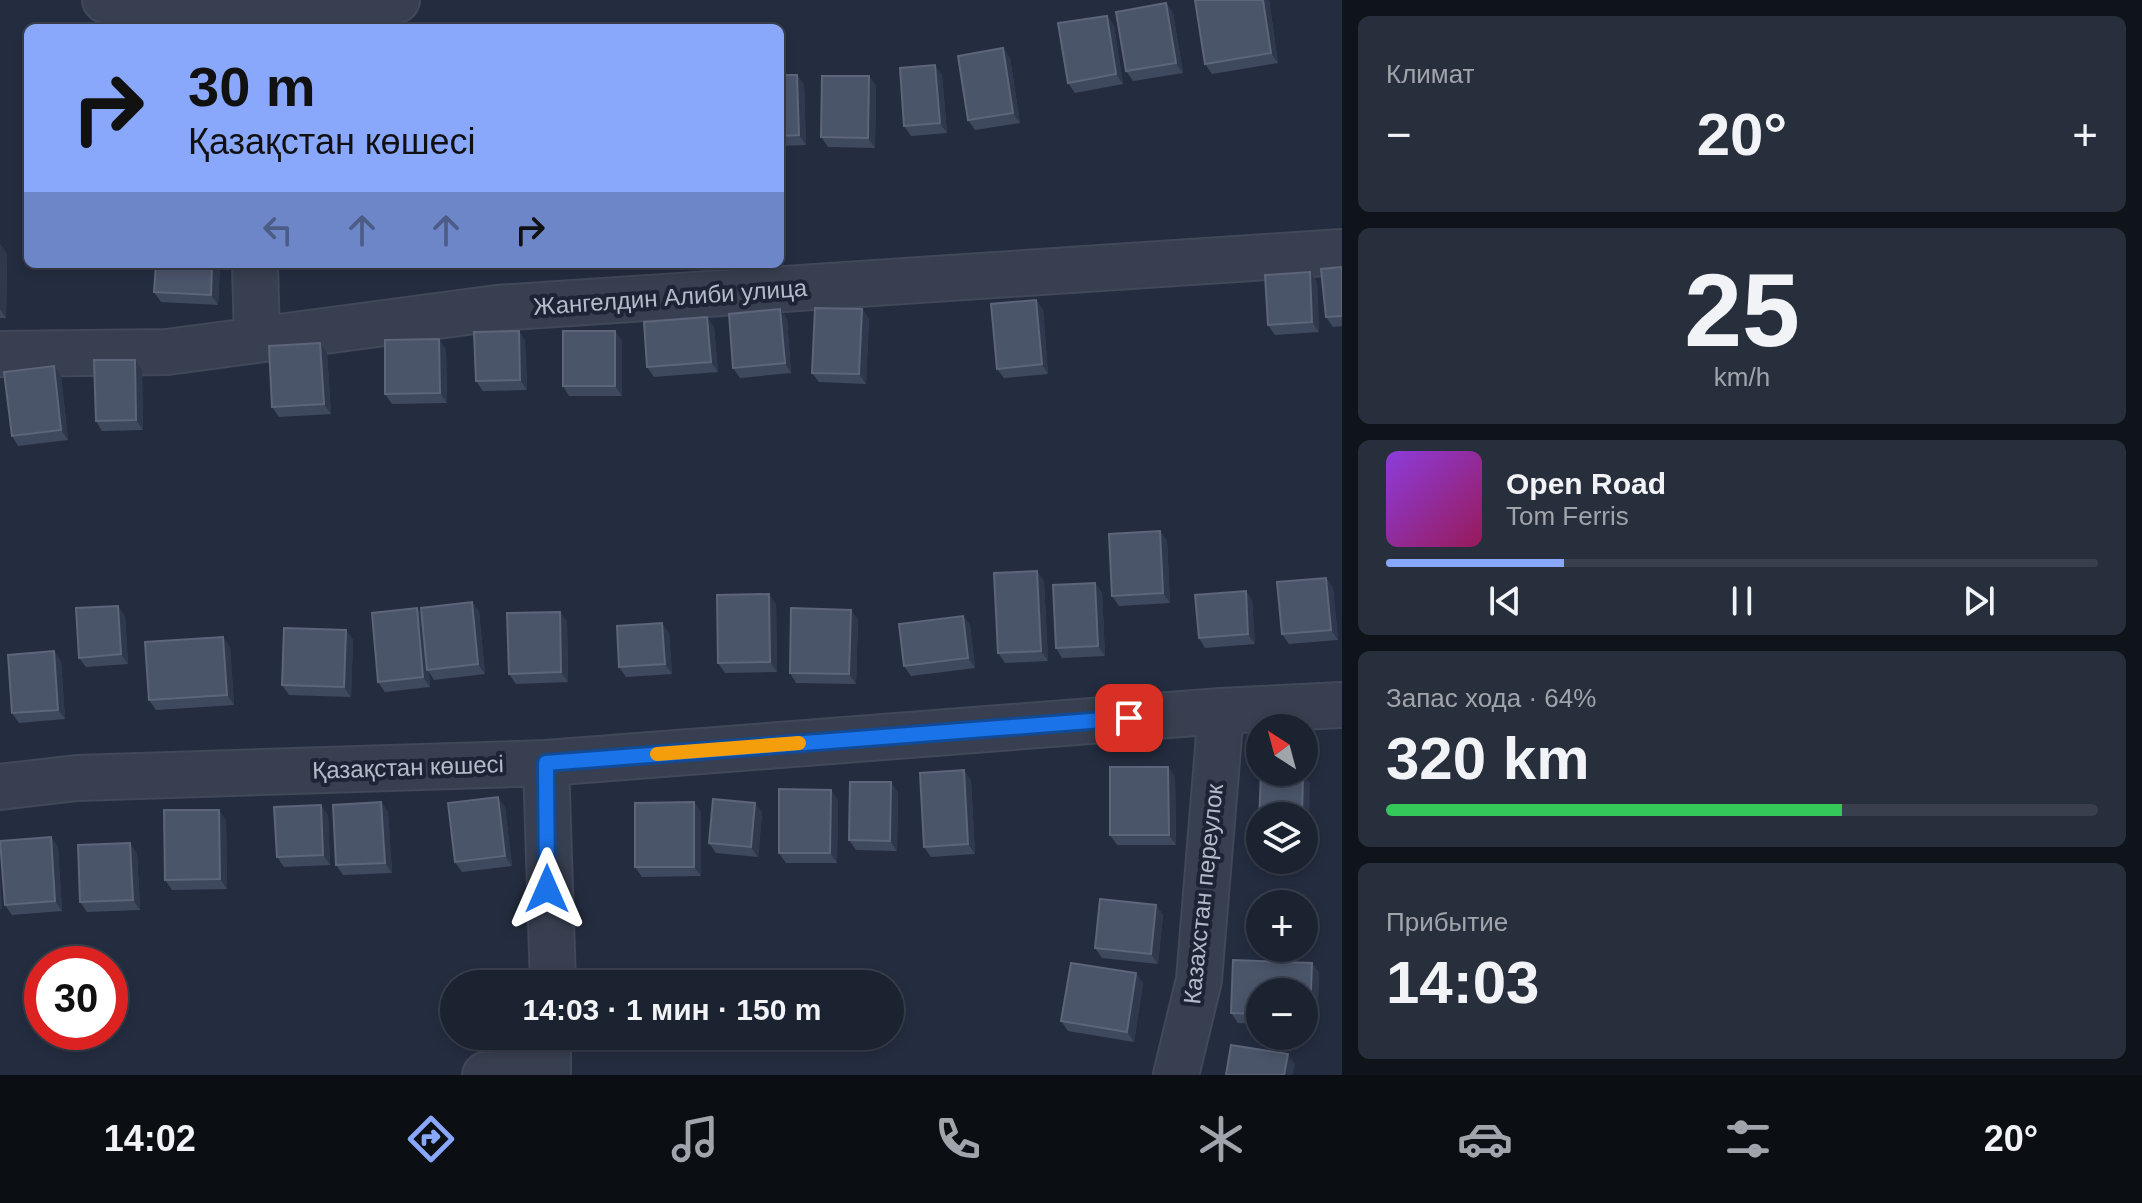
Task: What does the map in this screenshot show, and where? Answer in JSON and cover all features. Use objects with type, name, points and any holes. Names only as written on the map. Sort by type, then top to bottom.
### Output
[{"type":"street","points":[[105,0],[275,12],[397,0]]},
{"type":"street","name":"Жангелдин Алиби улица","points":[[0,354],[167,352],[497,308],[1342,252]]},
{"type":"street","points":[[255,268],[257,340]]},
{"type":"street","name":"Қазақстан көшесі","points":[[0,787],[77,778],[546,763],[1221,711],[1342,705]]},
{"type":"street","name":"Казахстан переулок","points":[[1176,1075],[1199,980],[1221,711]]},
{"type":"street","points":[[546,763],[550,970]]},
{"type":"street","points":[[485,1075],[548,1070],[548,1050]]},
{"type":"street","points":[[555,1050],[556,1075]]},
{"type":"building","points":[[1195,0],[1263,0],[1271,53],[1205,64]]},
{"type":"building","points":[[1166,3],[1176,63],[1126,71],[1116,12]]},
{"type":"building","points":[[1107,16],[1116,74],[1068,83],[1058,23]]},
{"type":"building","points":[[1003,48],[1013,113],[968,120],[958,56]]},
{"type":"building","points":[[935,65],[940,123],[904,126],[900,68]]},
{"type":"building","points":[[784,75],[797,75],[799,135],[784,136]]},
{"type":"building","points":[[822,76],[869,76],[868,138],[821,137]]},
{"type":"building","points":[[1342,267],[1342,316],[1326,317],[1321,269]]},
{"type":"building","points":[[156,268],[212,268],[211,295],[154,292]]},
{"type":"building","points":[[1310,272],[1312,322],[1268,325],[1265,275]]},
{"type":"building","points":[[1036,300],[1042,364],[997,369],[991,304]]},
{"type":"building","points":[[815,308],[862,309],[859,374],[812,373]]},
{"type":"building","points":[[780,309],[785,363],[733,368],[729,314]]},
{"type":"building","points":[[707,317],[711,362],[647,367],[644,322]]},
{"type":"building","points":[[519,331],[520,380],[476,381],[474,332]]},
{"type":"building","points":[[563,331],[615,331],[615,386],[563,386]]},
{"type":"building","points":[[439,339],[440,393],[385,394],[385,340]]},
{"type":"building","points":[[320,343],[324,404],[272,407],[269,346]]},
{"type":"building","points":[[94,360],[135,360],[136,420],[96,421]]},
{"type":"building","points":[[54,366],[61,430],[12,436],[4,372]]},
{"type":"building","points":[[1160,531],[1163,593],[1112,596],[1109,534]]},
{"type":"building","points":[[1037,571],[1041,651],[998,653],[994,573]]},
{"type":"building","points":[[1326,578],[1331,630],[1282,634],[1277,582]]},
{"type":"building","points":[[1095,583],[1098,646],[1056,648],[1053,585]]},
{"type":"building","points":[[1246,591],[1248,634],[1199,638],[1195,595]]},
{"type":"building","points":[[769,594],[770,662],[718,663],[717,595]]},
{"type":"building","points":[[472,602],[478,664],[427,670],[421,608]]},
{"type":"building","points":[[118,606],[121,654],[79,658],[76,608]]},
{"type":"building","points":[[417,608],[423,677],[378,682],[372,613]]},
{"type":"building","points":[[791,608],[851,610],[849,674],[790,673]]},
{"type":"building","points":[[560,612],[561,672],[509,674],[507,613]]},
{"type":"building","points":[[963,616],[968,658],[904,666],[899,624]]},
{"type":"building","points":[[662,623],[665,664],[619,667],[617,626]]},
{"type":"building","points":[[284,628],[346,630],[344,687],[282,685]]},
{"type":"building","points":[[223,637],[227,695],[149,700],[145,642]]},
{"type":"building","points":[[54,651],[58,710],[12,713],[8,655]]},
{"type":"building","points":[[1110,767],[1168,767],[1169,835],[1110,835]]},
{"type":"building","points":[[964,770],[968,844],[924,847],[920,773]]},
{"type":"building","points":[[850,782],[891,782],[890,841],[849,840]]},
{"type":"building","points":[[1260,786],[1303,786],[1302,802],[1260,802]]},
{"type":"building","points":[[779,789],[831,790],[830,853],[779,853]]},
{"type":"building","points":[[498,797],[505,856],[455,862],[448,803]]},
{"type":"building","points":[[713,799],[755,803],[751,847],[709,843]]},
{"type":"building","points":[[381,802],[385,863],[336,865],[333,805]]},
{"type":"building","points":[[694,802],[694,867],[635,867],[635,803]]},
{"type":"building","points":[[321,805],[323,855],[277,857],[274,807]]},
{"type":"building","points":[[164,810],[219,810],[220,879],[165,880]]},
{"type":"building","points":[[51,837],[55,901],[5,905],[0,841]]},
{"type":"building","points":[[130,843],[133,900],[80,902],[78,845]]},
{"type":"building","points":[[1100,899],[1156,905],[1151,954],[1095,948]]},
{"type":"building","points":[[1233,960],[1312,963],[1311,978],[1246,978],[1246,1014],[1231,1013]]},
{"type":"building","points":[[1071,963],[1136,973],[1127,1032],[1061,1021]]},
{"type":"building","points":[[1231,1045],[1246,1047],[1246,1050],[1288,1054],[1284,1075],[1226,1075]]},
{"type":"slow traffic","points":[[657,754],[799,743]]},
{"type":"route","points":[[547,889],[546,763],[1129,718]]}]
